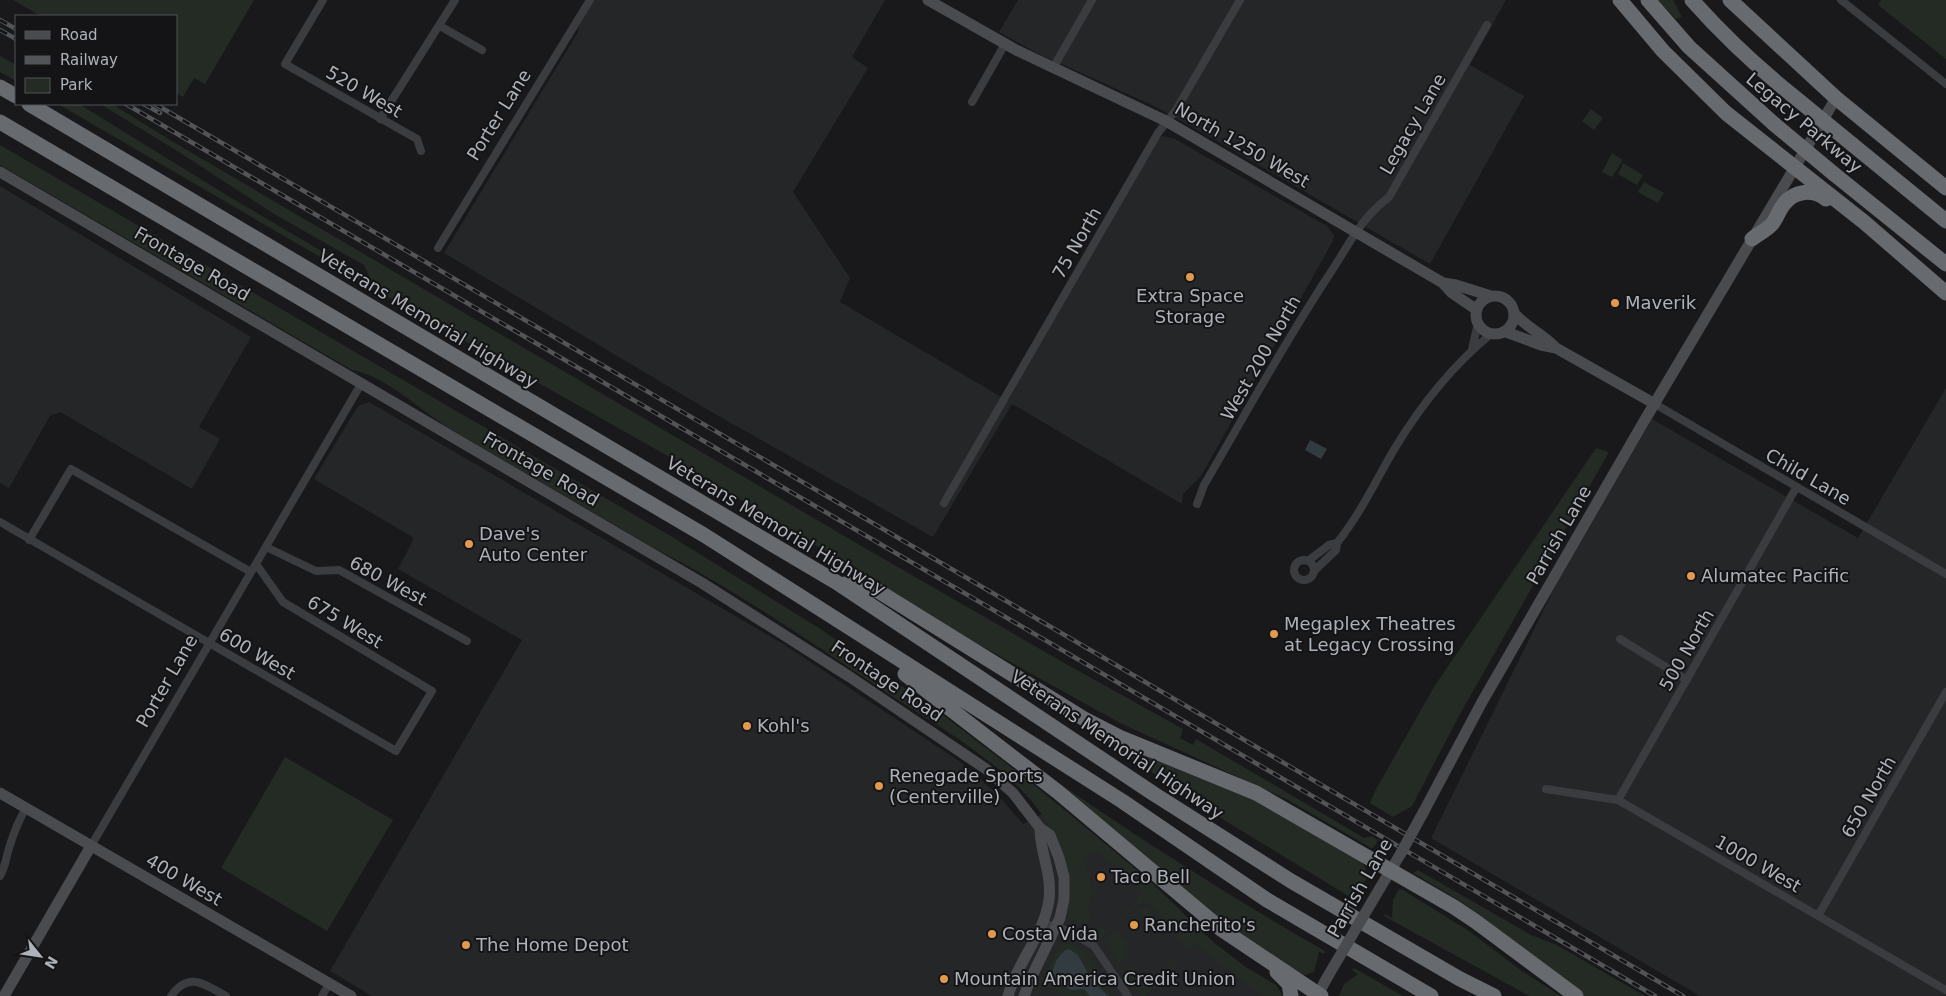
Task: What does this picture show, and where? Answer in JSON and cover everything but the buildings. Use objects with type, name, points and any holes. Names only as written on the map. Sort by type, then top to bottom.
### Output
[{"type":"highway","points":[[1620,0],[1663,51],[1726,113],[1864,222],[1909,263]]},
{"type":"highway","name":"Legacy Parkway","points":[[1648,0],[1708,66],[1834,174],[1946,264]]},
{"type":"highway","name":"Legacy Parkway","points":[[1692,0],[1713,24],[1767,75],[1946,221]]},
{"type":"highway","points":[[1730,0],[1836,98],[1946,188]]},
{"type":"highway","points":[[0,86],[15,95]]},
{"type":"highway","name":"Veterans Memorial Highway","points":[[31,105],[836,582],[1162,800],[1291,880],[1460,979],[1494,996]]},
{"type":"highway","points":[[0,122],[704,535],[1122,801],[1267,900],[1431,996]]},
{"type":"highway","points":[[1770,209],[1793,188],[1808,185],[1820,187]]},
{"type":"highway","points":[[1752,238],[1771,225],[1785,203],[1793,196],[1809,192],[1821,195],[1946,293]]},
{"type":"highway","points":[[836,582],[878,591],[1086,720],[1128,741],[1256,793],[1391,870],[1475,921],[1576,996]]},
{"type":"highway","points":[[835,619],[1058,792],[1195,907],[1235,938],[1318,995]]},
{"type":"highway","points":[[1195,907],[1208,927],[1237,948],[1277,972],[1289,984],[1291,996]]},
{"type":"street","name":"520 West","points":[[323,0],[285,64],[417,139],[421,151]]},
{"type":"street","points":[[380,119],[455,0]]},
{"type":"street","name":"Porter Lane","points":[[438,248],[590,0]]},
{"type":"street","name":"North 1250 West","points":[[928,0],[1016,50],[1166,121],[1443,283],[1452,294],[1477,310]]},
{"type":"street","points":[[1053,68],[1092,0]]},
{"type":"street","name":"75 North","points":[[944,503],[1166,121],[1176,110],[1240,0]]},
{"type":"street","points":[[1841,0],[1946,84]]},
{"type":"street","name":"Legacy Lane","points":[[1356,231],[1373,209],[1389,197],[1487,25]]},
{"type":"street","points":[[440,26],[482,50]]},
{"type":"street","points":[[972,102],[1005,44]]},
{"type":"street","name":"Parrish Lane","points":[[1318,995],[1401,853],[1487,694],[1752,238],[1836,98]]},
{"type":"street","name":"Frontage Road","points":[[0,172],[676,568],[798,643],[986,769],[1013,793],[1040,828],[1050,835],[1057,850],[1064,877],[1063,909],[1057,927],[1034,971],[1024,996]]},
{"type":"street","name":"West 200 North","points":[[1197,504],[1204,486],[1313,298],[1356,231]]},
{"type":"street","name":"North 1250 West","points":[[1443,283],[1491,296]]},
{"type":"street","points":[[1472,349],[1478,323],[1477,310],[1482,302],[1491,296],[1505,298],[1514,308],[1513,324],[1506,332],[1498,335],[1486,333],[1478,323]]},
{"type":"street","points":[[1515,314],[1520,320],[1546,337],[1556,348]]},
{"type":"street","points":[[1506,332],[1541,345],[1556,348],[1655,404]]},
{"type":"street","points":[[1314,571],[1312,563],[1302,560],[1297,563],[1295,574],[1299,578],[1307,580],[1336,550],[1337,543],[1364,506],[1414,418],[1435,390],[1472,349],[1491,334]]},
{"type":"street","name":"Porter Lane","points":[[4,996],[361,384]]},
{"type":"street","name":"Child Lane","points":[[1655,404],[1946,574]]},
{"type":"street","points":[[29,540],[71,469],[251,572]]},
{"type":"street","name":"500 North","points":[[1618,800],[1796,488]]},
{"type":"street","name":"600 West","points":[[0,522],[396,751]]},
{"type":"street","points":[[1308,561],[1329,545],[1337,543]]},
{"type":"street","name":"680 West","points":[[266,547],[316,571],[339,570],[467,641]]},
{"type":"street","name":"675 West","points":[[256,564],[283,602],[432,691],[396,751]]},
{"type":"street","points":[[1620,639],[1687,680]]},
{"type":"street","name":"650 North","points":[[1818,916],[1946,692]]},
{"type":"street","name":"1000 West","points":[[1546,789],[1618,800],[1946,990]]},
{"type":"street","name":"400 West","points":[[0,793],[351,996]]},
{"type":"street","points":[[0,876],[4,869],[16,826],[26,808]]},
{"type":"street","name":"Frontage Road","points":[[1008,996],[1015,975],[1043,922],[1048,901],[1049,880],[1046,860],[1040,842],[1040,828]]},
{"type":"street","points":[[1043,922],[1069,931],[1094,946],[1128,996]]},
{"type":"street","points":[[171,996],[179,985],[189,981],[202,982],[226,996]]},
{"type":"street","points":[[322,996],[329,984]]},
{"type":"shaded area","points":[[593,0],[885,0],[852,57],[868,68],[793,192],[850,278],[840,302],[1008,401],[1159,138],[1162,136],[1175,139],[1327,226],[1334,235],[1333,241],[1201,476],[1183,494],[1182,504],[1012,404],[933,537],[708,410],[444,253],[578,32],[579,23]]},
{"type":"shaded area","points":[[1018,0],[1506,0],[1470,65],[1524,96],[1430,264],[1152,105],[1037,53],[999,32]]},
{"type":"shaded area","points":[[0,186],[251,337],[199,427],[220,439],[192,489],[60,412],[50,416],[9,488],[0,483]]},
{"type":"shaded area","points":[[1946,388],[1946,996],[1700,996],[1431,838],[1556,585],[1652,419],[1858,538]]},
{"type":"shaded area","points":[[369,402],[785,645],[959,761],[996,793],[1023,824],[1059,805],[1150,881],[1212,941],[1244,966],[1276,985],[1283,996],[372,996],[330,971],[522,640],[398,569],[414,538],[314,479],[358,406]]},
{"type":"shaded area","points":[[1310,440],[1327,449],[1321,459],[1305,450]]},
{"type":"shaded area","points":[[1069,949],[1078,955],[1091,979],[1108,996],[1090,996],[1084,989],[1071,990],[1054,980],[1053,971],[1056,962]]},
{"type":"green space","points":[[13,0],[254,0],[205,84],[194,78],[183,97],[178,94],[178,15],[39,15]]},
{"type":"green space","points":[[1658,0],[1673,0],[1682,17],[1676,19]]},
{"type":"green space","points":[[1881,0],[1946,0],[1946,59],[1878,5]]},
{"type":"green space","points":[[0,56],[15,64],[15,80],[0,72]]},
{"type":"green space","points":[[60,105],[81,105],[233,199],[371,280],[364,265],[274,214],[179,152],[102,105],[114,105],[175,143],[858,544],[1183,729],[1180,738],[1193,745],[1196,739],[1364,838],[1371,836],[1378,840],[1373,848],[1371,848],[1286,799],[1120,723],[951,629],[682,464],[452,334]]},
{"type":"green space","points":[[1591,109],[1603,118],[1594,130],[1582,121]]},
{"type":"green space","points":[[0,145],[669,535],[819,628],[943,715],[1033,784],[1150,881],[1212,941],[1244,966],[1276,985],[1283,996],[1263,996],[1194,944],[1187,949],[1168,922],[1155,908],[1148,904],[1142,903],[1136,906],[1101,938],[1094,933],[1100,926],[1106,931],[1137,902],[1136,900],[1142,890],[1098,853],[1091,853],[1085,860],[1092,890],[1089,905],[1091,918],[1085,927],[1068,918],[1070,895],[1064,858],[1048,823],[1015,784],[995,766],[951,734],[741,597],[449,428],[390,386],[378,379],[352,370],[0,165]]},
{"type":"green space","points":[[1612,153],[1623,160],[1612,177],[1602,172]]},
{"type":"green space","points":[[1623,163],[1643,175],[1637,185],[1618,174]]},
{"type":"green space","points":[[1644,182],[1664,193],[1658,203],[1638,192]]},
{"type":"green space","points":[[1596,448],[1609,452],[1460,714],[1412,806],[1393,817],[1370,803],[1375,791],[1434,687]]},
{"type":"green space","points":[[1039,698],[1123,747],[1249,798],[1285,816],[1360,860],[1365,867],[1367,879],[1352,894],[1357,898],[1355,900],[1224,820]]},
{"type":"green space","points":[[285,757],[393,820],[327,931],[221,868]]},
{"type":"green space","points":[[1034,766],[1177,862],[1325,951],[1324,954],[1319,952],[1314,972],[1305,975],[1301,974],[1251,944]]},
{"type":"green space","points":[[1418,870],[1531,935],[1555,944],[1645,996],[1583,996],[1480,915],[1413,873]]},
{"type":"green space","points":[[1399,889],[1469,931],[1522,971],[1561,996],[1529,996],[1384,916],[1385,914],[1392,918],[1393,900]]},
{"type":"green space","points":[[1142,908],[1147,908],[1161,922],[1160,926],[1154,919],[1149,923],[1138,911]]},
{"type":"green space","points":[[1116,931],[1129,945],[1124,949],[1126,957],[1119,964],[1105,940]]},
{"type":"green space","points":[[1067,943],[1087,953],[1112,996],[1062,996],[1058,994],[1058,990],[1041,985],[1038,996],[1034,996],[1059,947],[1061,944]]},
{"type":"green space","points":[[1179,954],[1180,956],[1157,979],[1146,996],[1140,996],[1123,972],[1133,965],[1147,982]]},
{"type":"green space","points":[[1354,968],[1403,996],[1339,996],[1344,984],[1358,974],[1352,970]]},
{"type":"railway","points":[[0,20],[15,28]]},
{"type":"railway","points":[[0,30],[15,38]]},
{"type":"railway","points":[[128,105],[1655,996]]},
{"type":"railway","points":[[146,105],[160,113]]},
{"type":"railway","points":[[157,105],[1683,996]]},
{"type":"place","name":"Extra Space Storage","points":[[1190,277]]},
{"type":"place","name":"Maverik","points":[[1615,303]]},
{"type":"place","name":"Dave's Auto Center","points":[[469,544]]},
{"type":"place","name":"Alumatec Pacific","points":[[1691,576]]},
{"type":"place","name":"Megaplex Theatres at Legacy Crossing","points":[[1274,634]]},
{"type":"place","name":"Kohl's","points":[[747,726]]},
{"type":"place","name":"Renegade Sports (Centerville)","points":[[879,786]]},
{"type":"place","name":"Taco Bell","points":[[1101,877]]},
{"type":"place","name":"Rancherito's","points":[[1134,925]]},
{"type":"place","name":"Costa Vida","points":[[992,934]]},
{"type":"place","name":"The Home Depot","points":[[466,945]]},
{"type":"place","name":"Mountain America Credit Union","points":[[944,979]]}]
